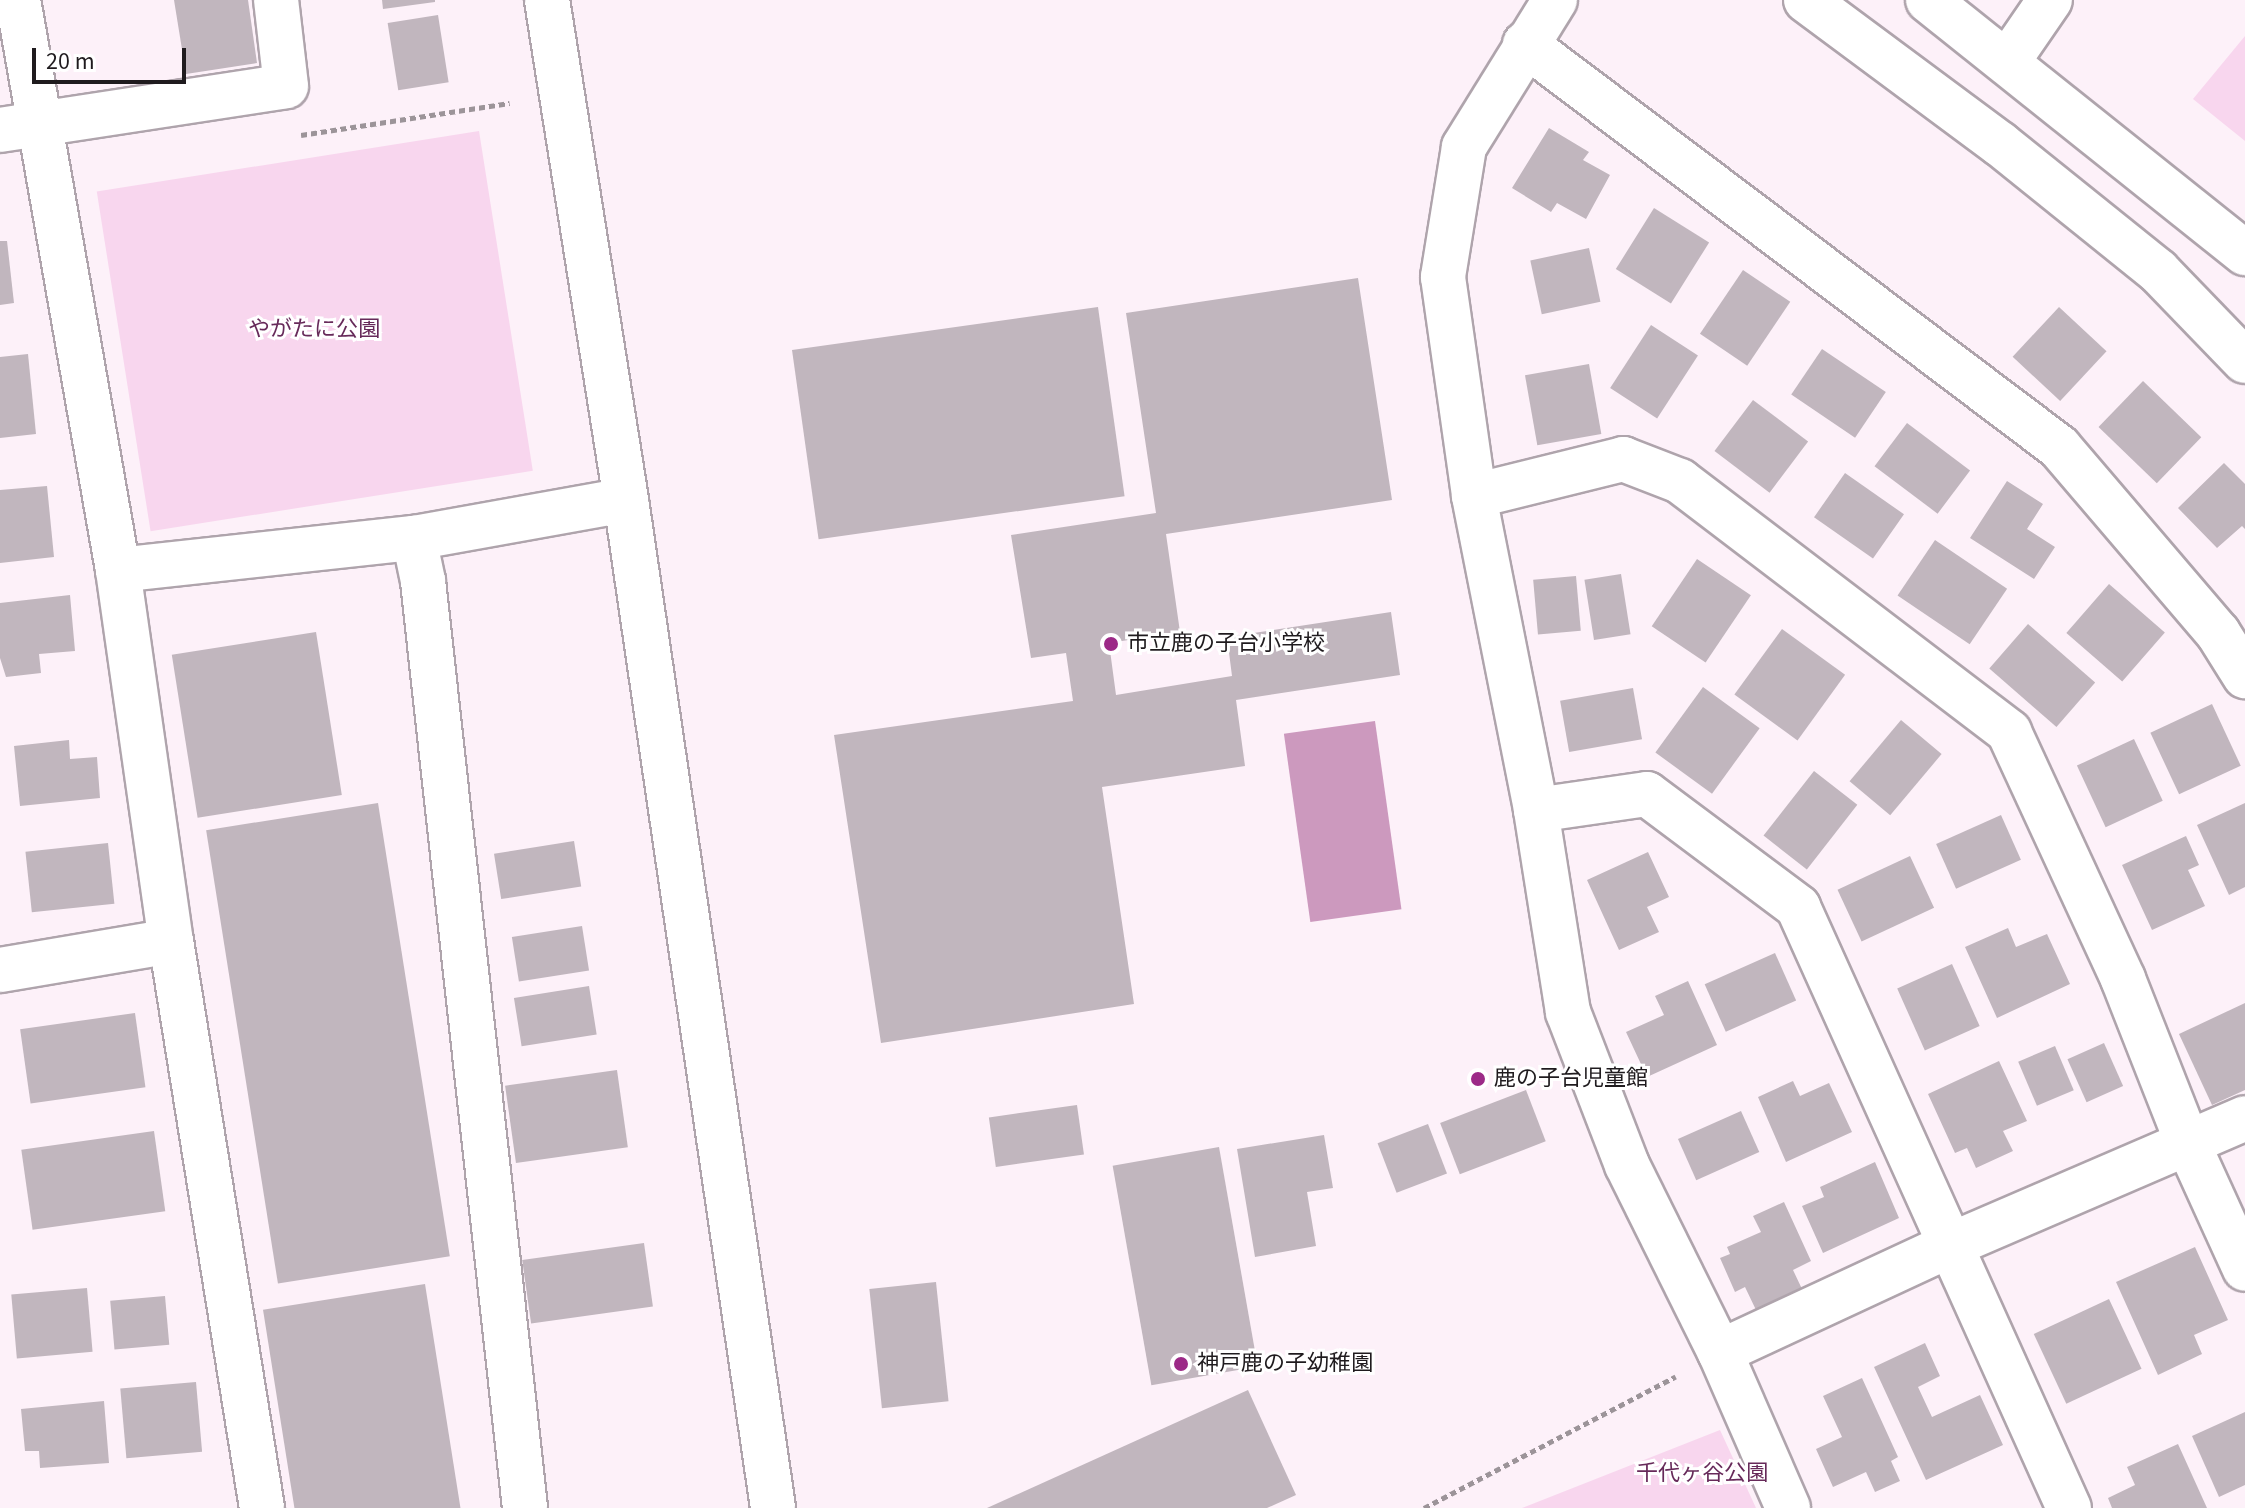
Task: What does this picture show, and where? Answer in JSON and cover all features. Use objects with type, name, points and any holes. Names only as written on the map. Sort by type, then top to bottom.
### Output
[{"type":"street","points":[[18,0],[18,127],[118,570],[171,941],[262,1508]]},
{"type":"street","points":[[18,127],[286,86],[276,0]]},
{"type":"street","points":[[547,0],[626,500],[773,1508]]},
{"type":"street","points":[[1555,0],[1464,147],[1443,277],[1474,496],[1536,810],[1568,1012],[1627,1165],[1720,1352],[1788,1508]]},
{"type":"street","points":[[1806,0],[2000,144],[2158,271],[2245,361]]},
{"type":"street","points":[[1928,0],[2245,253]]},
{"type":"street","points":[[2008,61],[2050,0]]},
{"type":"street","points":[[1525,44],[2059,447],[2218,633],[2245,676]]},
{"type":"street","points":[[1474,496],[1623,459],[1680,481],[2009,732],[2123,979],[2188,1144],[2245,1269]]},
{"type":"street","points":[[118,570],[414,538],[626,500]]},
{"type":"street","points":[[414,538],[423,581],[525,1508]]},
{"type":"street","points":[[1536,810],[1647,794],[1798,907],[1953,1244],[2069,1508]]},
{"type":"street","points":[[0,970],[171,941]]},
{"type":"street","points":[[1720,1352],[1953,1244],[2245,1118]]},
{"type":"path","points":[[1424,1508],[1720,1352]]},
{"type":"green space","points":[[2245,36],[2245,141],[2193,99]]},
{"type":"green space","name":"やがたに公園","points":[[479,131],[533,471],[151,531],[97,192]]},
{"type":"green space","name":"千代ヶ谷公園","points":[[1720,1430],[1756,1508],[1522,1508]]},
{"type":"shaded area","points":[[1375,721],[1401,909],[1310,922],[1284,734]]},
{"type":"building","points":[[174,0],[248,0],[257,63],[186,74]]},
{"type":"building","points":[[382,0],[435,0],[435,2],[383,9]]},
{"type":"building","points":[[438,15],[449,82],[398,90],[388,23]]},
{"type":"building","points":[[1549,128],[1589,152],[1583,160],[1610,175],[1586,219],[1557,203],[1551,212],[1512,188]]},
{"type":"building","points":[[1654,208],[1709,242],[1671,304],[1616,269]]},
{"type":"building","points":[[0,241],[7,241],[14,303],[0,305]]},
{"type":"building","points":[[1589,248],[1600,302],[1542,314],[1530,260]]},
{"type":"building","points":[[1743,270],[1790,302],[1747,366],[1700,334]]},
{"type":"building","points":[[1358,278],[1392,500],[1166,534],[1180,632],[1109,643],[1116,695],[1232,676],[1227,637],[1391,612],[1400,675],[1236,700],[1245,766],[1102,787],[1134,1004],[881,1043],[834,735],[1073,701],[1066,653],[1031,658],[1011,535],[1156,513],[1126,313]]},
{"type":"building","points":[[1098,307],[1125,496],[819,539],[792,350]]},
{"type":"building","points":[[2059,307],[2107,351],[2060,401],[2013,357]]},
{"type":"building","points":[[1651,325],[1698,355],[1657,418],[1610,388]]},
{"type":"building","points":[[1822,349],[1886,392],[1855,438],[1791,395]]},
{"type":"building","points":[[28,354],[36,434],[0,438],[0,357]]},
{"type":"building","points":[[1589,364],[1601,434],[1537,445],[1525,375]]},
{"type":"building","points":[[2143,381],[2201,437],[2157,483],[2099,427]]},
{"type":"building","points":[[1753,400],[1808,442],[1770,493],[1714,451]]},
{"type":"building","points":[[1907,423],[1970,471],[1938,514],[1875,466]]},
{"type":"building","points":[[2224,463],[2245,484],[2245,529],[2242,526],[2217,548],[2178,508]]},
{"type":"building","points":[[1845,473],[1904,514],[1873,559],[1814,517]]},
{"type":"building","points":[[2007,481],[2043,504],[2027,529],[2055,547],[2034,579],[1970,538]]},
{"type":"building","points":[[47,486],[54,557],[0,563],[0,490]]},
{"type":"building","points":[[1935,540],[2007,589],[1970,644],[1898,596]]},
{"type":"building","points":[[1697,559],[1751,595],[1706,662],[1652,626]]},
{"type":"building","points":[[1621,574],[1631,634],[1594,640],[1584,580]]},
{"type":"building","points":[[1576,576],[1581,631],[1538,635],[1533,580]]},
{"type":"building","points":[[2109,584],[2165,633],[2122,682],[2066,633]]},
{"type":"building","points":[[70,595],[75,651],[39,654],[41,673],[6,677],[0,658],[0,603]]},
{"type":"building","points":[[2028,624],[2095,682],[2056,727],[1989,669]]},
{"type":"building","points":[[1782,629],[1845,675],[1797,740],[1734,695]]},
{"type":"building","points":[[316,632],[342,795],[198,818],[172,655]]},
{"type":"building","points":[[1703,687],[1760,728],[1712,794],[1655,753]]},
{"type":"building","points":[[1633,688],[1642,739],[1569,752],[1560,701]]},
{"type":"building","points":[[2212,704],[2241,766],[2179,794],[2150,733]]},
{"type":"building","points":[[1901,720],[1942,754],[1890,815],[1850,781]]},
{"type":"building","points":[[2134,739],[2163,801],[2106,827],[2077,766]]},
{"type":"building","points":[[69,740],[70,759],[97,757],[100,798],[20,806],[14,746]]},
{"type":"building","points":[[1814,771],[1857,805],[1807,869],[1764,836]]},
{"type":"building","points":[[378,803],[450,1256],[278,1284],[206,830]]},
{"type":"building","points":[[2245,803],[2245,887],[2229,895],[2197,825]]},
{"type":"building","points":[[2001,815],[2021,860],[1956,889],[1936,844]]},
{"type":"building","points":[[2186,836],[2199,865],[2188,870],[2205,906],[2152,930],[2122,865]]},
{"type":"building","points":[[574,841],[581,886],[501,899],[494,854]]},
{"type":"building","points":[[108,843],[114,904],[32,912],[25,852]]},
{"type":"building","points":[[1648,852],[1669,897],[1647,907],[1659,932],[1619,950],[1587,880]]},
{"type":"building","points":[[1910,856],[1934,908],[1862,941],[1837,890]]},
{"type":"building","points":[[582,926],[589,970],[519,982],[512,937]]},
{"type":"building","points":[[2008,928],[2016,947],[2047,934],[2070,984],[1997,1018],[1965,947]]},
{"type":"building","points":[[1775,953],[1796,1001],[1726,1032],[1705,984]]},
{"type":"building","points":[[1952,964],[1980,1026],[1925,1051],[1897,988]]},
{"type":"building","points":[[1688,981],[1717,1045],[1647,1077],[1626,1032],[1664,1015],[1655,996]]},
{"type":"building","points":[[589,986],[597,1034],[522,1046],[514,998]]},
{"type":"building","points":[[2245,1003],[2245,1090],[2212,1105],[2179,1034]]},
{"type":"building","points":[[135,1013],[145,1087],[31,1103],[20,1029]]},
{"type":"building","points":[[2104,1043],[2123,1086],[2087,1102],[2067,1059]]},
{"type":"building","points":[[2055,1046],[2074,1090],[2037,1106],[2018,1062]]},
{"type":"building","points":[[1999,1061],[2027,1121],[2003,1131],[2013,1151],[1976,1168],[1967,1148],[1955,1153],[1928,1094]]},
{"type":"building","points":[[617,1070],[628,1147],[516,1163],[505,1086]]},
{"type":"building","points":[[1793,1081],[1800,1096],[1829,1083],[1852,1132],[1786,1162],[1758,1097]]},
{"type":"building","points":[[1526,1090],[1546,1141],[1460,1174],[1440,1123]]},
{"type":"building","points":[[1077,1105],[1084,1155],[996,1167],[989,1117]]},
{"type":"building","points":[[1741,1111],[1759,1152],[1696,1180],[1678,1139]]},
{"type":"building","points":[[1428,1124],[1447,1173],[1397,1193],[1378,1143]]},
{"type":"building","points":[[154,1131],[165,1211],[33,1230],[21,1150]]},
{"type":"building","points":[[1324,1135],[1333,1188],[1307,1192],[1316,1246],[1255,1257],[1237,1149]]},
{"type":"building","points":[[1219,1147],[1258,1367],[1151,1385],[1113,1166]]},
{"type":"building","points":[[1875,1162],[1899,1218],[1823,1253],[1802,1206],[1824,1197],[1820,1187]]},
{"type":"building","points":[[1784,1202],[1811,1261],[1793,1270],[1802,1289],[1756,1310],[1745,1287],[1735,1292],[1720,1258],[1730,1254],[1727,1247],[1761,1232],[1753,1216]]},
{"type":"building","points":[[644,1243],[653,1306],[531,1323],[522,1260]]},
{"type":"building","points":[[2195,1247],[2228,1320],[2194,1335],[2202,1354],[2158,1375],[2116,1282]]},
{"type":"building","points":[[936,1282],[949,1401],[882,1408],[869,1289]]},
{"type":"building","points":[[425,1284],[460,1508],[294,1508],[263,1310]]},
{"type":"building","points":[[87,1288],[93,1352],[17,1358],[11,1295]]},
{"type":"building","points":[[165,1296],[169,1345],[114,1350],[110,1301]]},
{"type":"building","points":[[2109,1299],[2142,1369],[2066,1404],[2034,1334]]},
{"type":"building","points":[[1925,1343],[1940,1376],[1918,1387],[1932,1417],[1980,1395],[2003,1445],[1926,1480],[1874,1367]]},
{"type":"building","points":[[1862,1378],[1898,1457],[1891,1461],[1900,1481],[1875,1492],[1866,1472],[1833,1487],[1816,1449],[1842,1437],[1823,1396]]},
{"type":"building","points":[[196,1382],[202,1452],[126,1458],[120,1389]]},
{"type":"building","points":[[1248,1390],[1296,1495],[1267,1508],[987,1508]]},
{"type":"building","points":[[104,1401],[109,1463],[40,1468],[39,1451],[25,1451],[21,1409]]},
{"type":"building","points":[[2245,1412],[2245,1485],[2219,1497],[2192,1436]]},
{"type":"building","points":[[2178,1444],[2207,1508],[2112,1508],[2108,1498],[2135,1485],[2127,1467]]},
{"type":"place","name":"市立鹿の子台小学校","points":[[1111,644]]},
{"type":"place","name":"鹿の子台児童館","points":[[1478,1079]]},
{"type":"place","name":"神戸鹿の子幼稚園","points":[[1181,1364]]}]
